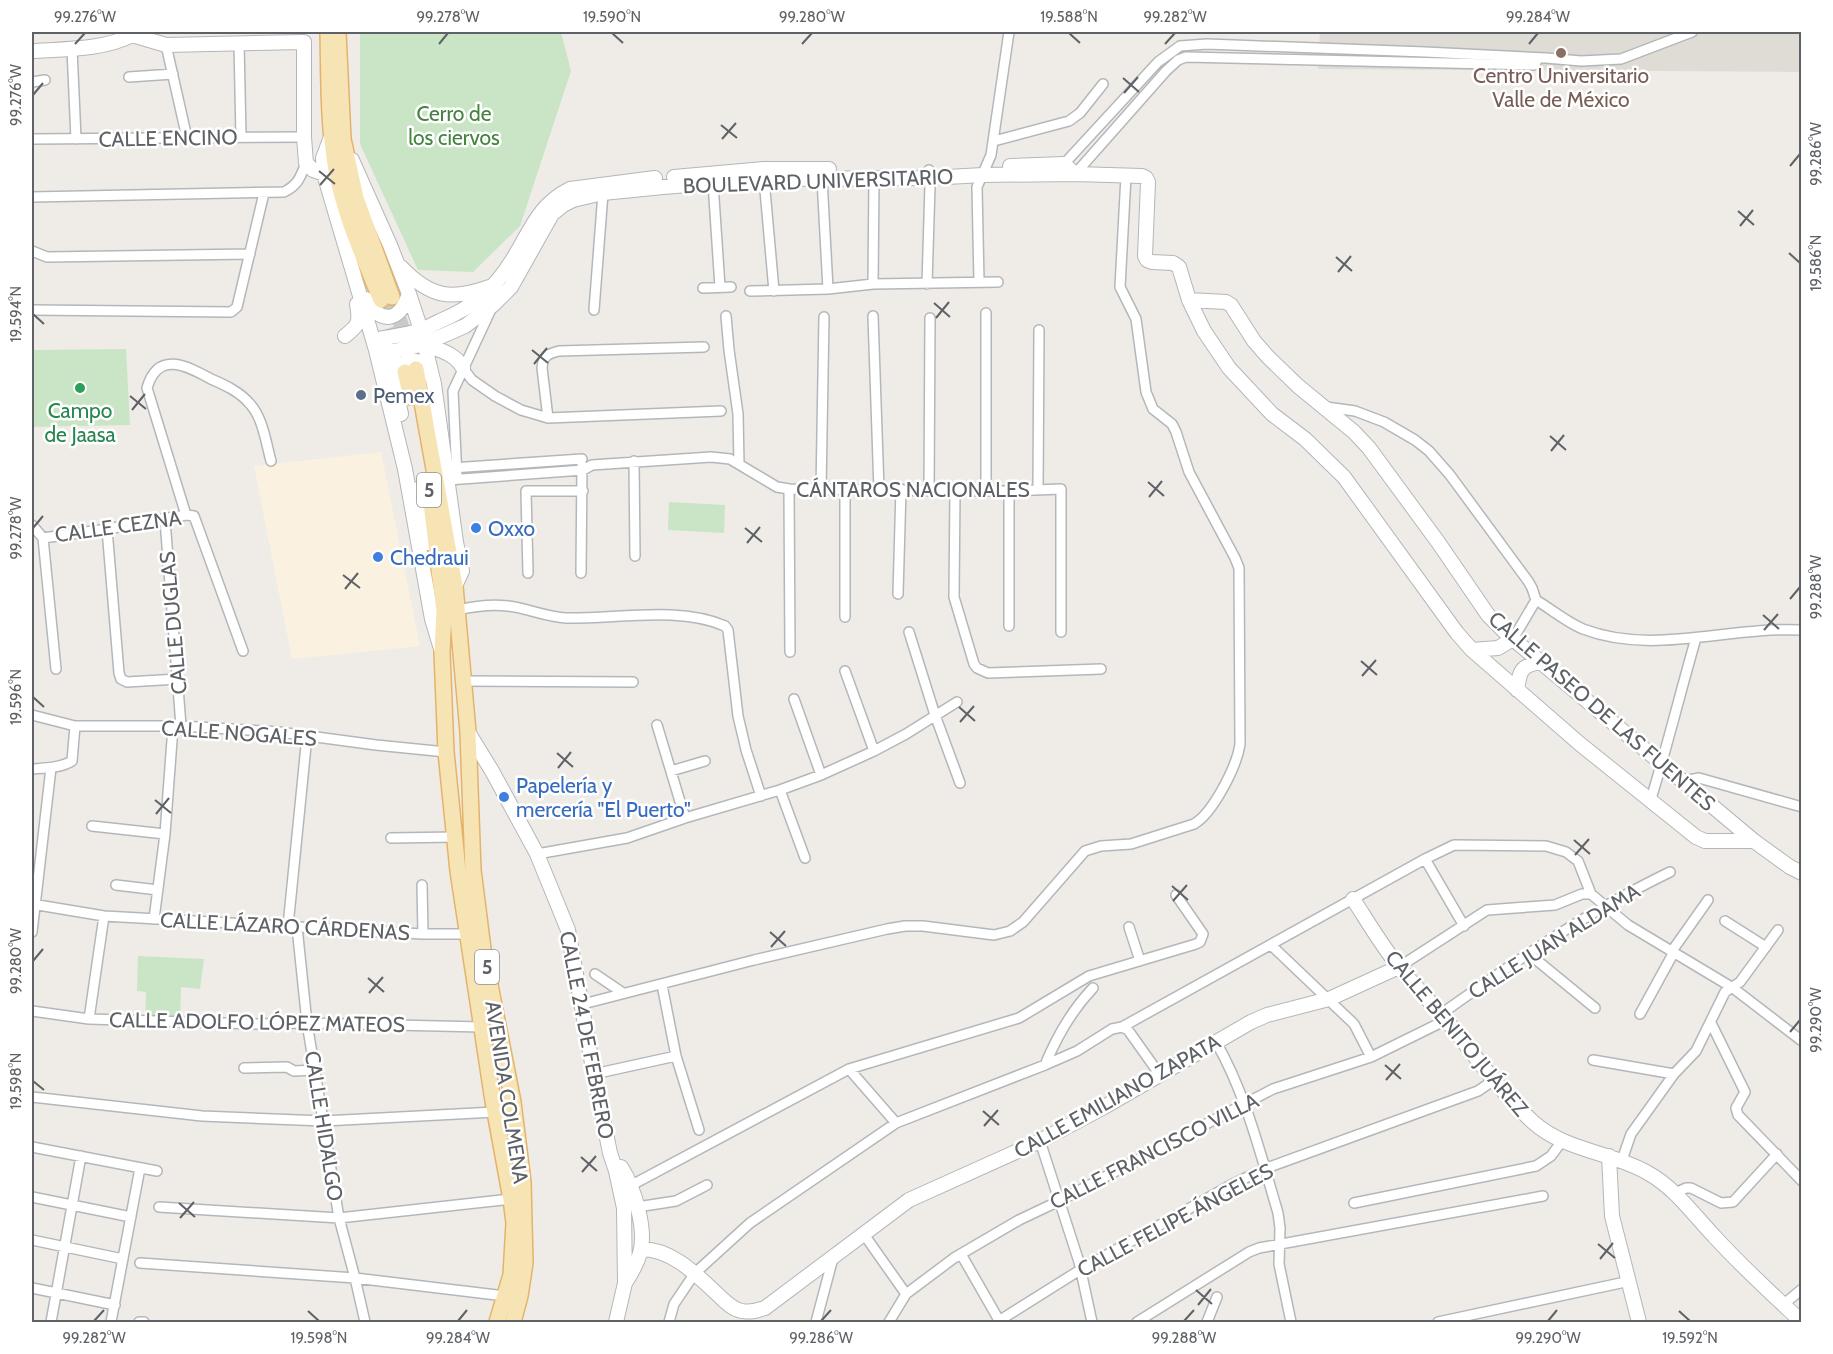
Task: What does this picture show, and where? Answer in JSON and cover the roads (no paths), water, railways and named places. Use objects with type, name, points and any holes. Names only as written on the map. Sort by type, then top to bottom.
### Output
[{"type":"main road","points":[[328,32],[337,138],[386,298]]},
{"type":"main road","points":[[337,138],[339,32]]},
{"type":"main road","name":"5","points":[[404,372],[455,586],[445,613]]},
{"type":"main road","name":"5","points":[[404,372],[424,450],[445,613],[441,652],[446,752],[458,871],[482,1027]]},
{"type":"main road","name":"AVENIDA COLMENA","points":[[445,613],[462,681],[468,732],[473,870],[483,949],[513,1102],[523,1182],[525,1263],[513,1323]]},
{"type":"main road","name":"AVENIDA COLMENA","points":[[482,1027],[512,1199],[514,1223],[513,1260],[497,1323]]},
{"type":"street","points":[[979,282],[977,187],[990,160],[994,141],[1009,32]]},
{"type":"street","points":[[1536,58],[1534,65],[1193,56],[1178,60],[1166,71],[1075,174],[1064,164],[1158,62],[1180,46],[1208,44],[1323,48],[1536,58],[1581,62],[1621,60],[1692,32]]},
{"type":"street","points":[[32,51],[72,49],[120,42],[134,33],[166,45],[239,43],[304,37],[306,163],[294,187],[284,192],[32,197]]},
{"type":"street","points":[[239,43],[241,137]]},
{"type":"street","points":[[166,45],[187,138]]},
{"type":"street","points":[[1323,48],[1323,59]]},
{"type":"street","points":[[72,49],[76,139]]},
{"type":"street","points":[[129,77],[173,74]]},
{"type":"street","points":[[32,82],[45,80]]},
{"type":"street","points":[[994,141],[1069,121],[1080,113],[1103,84]]},
{"type":"street","name":"CALLE ENCINO","points":[[32,139],[304,136]]},
{"type":"street","points":[[452,474],[434,384],[421,330],[409,294],[337,138],[323,158],[324,174],[375,345],[405,469],[445,613],[485,604],[509,606],[564,618],[650,615],[703,619],[725,626],[728,630],[738,716],[761,796]]},
{"type":"street","points":[[306,163],[313,170],[324,174]]},
{"type":"street","name":"BOULEVARD UNIVERSITARIO","points":[[375,345],[394,351],[424,345],[465,326],[493,305],[511,287],[552,214],[573,200],[603,193],[764,179],[874,178],[1064,164]]},
{"type":"street","name":"BOULEVARD UNIVERSITARIO","points":[[375,345],[421,330],[458,314],[479,300],[494,286],[512,262],[542,209],[559,194],[570,189],[632,180],[764,169],[929,174]]},
{"type":"street","name":"BOULEVARD UNIVERSITARIO","points":[[985,171],[1142,176],[1146,178],[1148,182],[1145,256],[1152,262],[1173,263],[1179,267],[1189,300]]},
{"type":"street","points":[[927,284],[929,174]]},
{"type":"street","points":[[583,1004],[754,960],[905,926],[935,927],[981,934],[1004,934],[1023,922],[1085,851],[1101,846],[1131,844],[1194,824],[1204,817],[1215,803],[1239,749],[1239,568],[1189,472],[1181,442],[1172,424],[1153,409],[1149,400],[1136,319],[1120,287],[1126,176]]},
{"type":"street","points":[[873,284],[874,178]]},
{"type":"street","points":[[764,179],[774,291]]},
{"type":"street","points":[[822,179],[828,289]]},
{"type":"street","points":[[713,183],[720,287]]},
{"type":"street","points":[[32,310],[231,312],[237,307],[264,193]]},
{"type":"street","points":[[594,310],[603,193]]},
{"type":"street","points":[[32,252],[47,257],[250,254]]},
{"type":"street","points":[[396,262],[414,281],[432,292],[449,295],[464,294],[494,286]]},
{"type":"street","points":[[750,291],[828,289],[873,284],[998,282]]},
{"type":"street","points":[[357,284],[372,310],[381,316],[397,315],[409,294]]},
{"type":"street","points":[[345,336],[359,322],[357,284]]},
{"type":"street","points":[[703,288],[731,287]]},
{"type":"street","points":[[1189,300],[1204,331],[1229,368],[1272,414],[1336,467],[1374,515],[1451,625],[1472,650],[1650,802],[1695,837],[1705,841],[1754,841]]},
{"type":"street","name":"CALLE PASEO DE LAS FUENTES","points":[[1189,300],[1226,302],[1231,305],[1254,341],[1268,357],[1298,386],[1354,432],[1369,448],[1438,542],[1488,615],[1513,639],[1754,841],[1802,873]]},
{"type":"street","points":[[455,586],[462,571],[456,542],[452,474],[452,398],[463,368],[493,305]]},
{"type":"street","points":[[986,313],[986,491]]},
{"type":"street","points":[[726,316],[738,414],[739,464]]},
{"type":"street","points":[[873,316],[879,490]]},
{"type":"street","points":[[821,490],[824,317]]},
{"type":"street","points":[[929,491],[930,318]]},
{"type":"street","points":[[1038,490],[1040,330]]},
{"type":"street","points":[[424,345],[452,355],[472,380],[495,396],[521,410],[548,418],[721,411]]},
{"type":"street","points":[[548,418],[542,368],[545,356],[551,353],[704,347]]},
{"type":"street","points":[[394,351],[390,363],[404,372]]},
{"type":"street","points":[[404,372],[397,367],[411,360],[418,361],[428,371],[434,384]]},
{"type":"street","points":[[243,651],[190,516],[147,388],[149,379],[163,366],[174,363],[184,365],[232,389],[251,404],[257,414],[271,461]]},
{"type":"street","points":[[385,387],[404,372]]},
{"type":"street","points":[[1324,407],[1355,411],[1384,422],[1415,440],[1429,452],[1450,476],[1528,581],[1536,600],[1575,625],[1597,633],[1649,641],[1696,638],[1755,630],[1802,630]]},
{"type":"street","name":"CÁNTAROS NACIONALES","points":[[583,470],[592,465],[711,457],[730,459],[777,487],[789,489],[1009,491],[1061,489],[1061,632]]},
{"type":"street","points":[[452,474],[582,459],[592,465]]},
{"type":"street","points":[[581,573],[582,459]]},
{"type":"street","points":[[634,461],[635,556]]},
{"type":"street","points":[[452,474],[583,470]]},
{"type":"street","points":[[789,489],[790,652]]},
{"type":"street","points":[[898,594],[901,489]]},
{"type":"street","points":[[528,573],[526,491],[583,490]]},
{"type":"street","points":[[845,490],[845,617]]},
{"type":"street","points":[[955,490],[954,597],[977,668],[988,673],[1101,669]]},
{"type":"street","points":[[1009,491],[1009,626]]},
{"type":"street","name":"CALLE CEZNA","points":[[43,538],[190,516]]},
{"type":"street","name":"CALLE DUGLAS","points":[[165,520],[178,679],[177,726]]},
{"type":"street","points":[[32,525],[43,538],[56,669]]},
{"type":"street","points":[[107,529],[121,679],[127,682],[178,679]]},
{"type":"street","points":[[1472,650],[1498,648],[1513,639],[1536,600]]},
{"type":"street","points":[[909,632],[935,715],[960,783]]},
{"type":"street","points":[[1650,802],[1696,638]]},
{"type":"street","points":[[1517,690],[1523,668],[1540,662]]},
{"type":"street","points":[[845,671],[874,751]]},
{"type":"street","points":[[462,681],[633,682]]},
{"type":"street","points":[[794,699],[821,775]]},
{"type":"street","points":[[537,854],[627,838],[780,790],[821,775],[874,751],[957,702]]},
{"type":"street","name":"CALLE NOGALES","points":[[32,715],[75,726],[177,726],[279,732],[446,752]]},
{"type":"street","points":[[657,725],[685,818]]},
{"type":"street","points":[[32,769],[51,768],[72,761],[75,726]]},
{"type":"street","points":[[154,919],[177,726]]},
{"type":"street","name":"CALLE 24 DE FEBRERO","points":[[468,732],[537,854],[568,930],[594,1074],[624,1208],[625,1283],[616,1323]]},
{"type":"street","name":"CALLE HIDALGO","points":[[307,736],[293,927],[339,1218],[365,1323]]},
{"type":"street","points":[[671,771],[705,761]]},
{"type":"street","points":[[32,932],[33,904],[51,768]]},
{"type":"street","points":[[1684,781],[1699,778],[1802,807]]},
{"type":"street","points":[[780,790],[805,858]]},
{"type":"street","points":[[92,826],[165,834]]},
{"type":"street","points":[[391,838],[456,837]]},
{"type":"street","points":[[669,1323],[674,1304],[695,1273],[750,1223],[896,1123],[1045,1065],[1077,1050],[1454,845],[1546,846],[1566,852],[1578,861],[1591,894],[1629,926],[1733,988],[1802,1041]]},
{"type":"street","points":[[1425,859],[1464,926]]},
{"type":"street","name":"CALLE JUAN ALDAMA","points":[[1443,1017],[1528,953],[1605,906],[1670,872]]},
{"type":"street","points":[[116,885],[158,890]]},
{"type":"street","points":[[422,885],[423,934]]},
{"type":"street","name":"CALLE EMILIANO ZAPATA","points":[[641,1249],[654,1249],[670,1256],[695,1273],[731,1307],[752,1317],[909,1200],[1040,1141],[1267,1015],[1329,999],[1399,967],[1487,910],[1555,904],[1582,894],[1591,894]]},
{"type":"street","points":[[630,1186],[849,1069],[1019,1018],[1089,976],[1196,944],[1203,934],[1176,895]]},
{"type":"street","name":"CALLE BENITO JUÁREZ","points":[[1353,899],[1399,967],[1494,1080],[1534,1123],[1562,1141],[1615,1158],[1648,1173],[1675,1193],[1797,1320]]},
{"type":"street","points":[[1640,1014],[1673,952],[1708,900]]},
{"type":"street","name":"CALLE LÁZARO CÁRDENAS","points":[[33,904],[104,916],[423,934],[467,934]]},
{"type":"street","points":[[89,1019],[104,916]]},
{"type":"street","points":[[1725,921],[1766,947]]},
{"type":"street","points":[[1129,927],[1140,961]]},
{"type":"street","points":[[1639,1323],[1612,1216],[1615,1158],[1674,1074],[1696,1051],[1725,992],[1740,982],[1778,930]]},
{"type":"street","points":[[1271,945],[1354,1024],[1371,1058]]},
{"type":"street","points":[[1528,953],[1595,1008]]},
{"type":"street","points":[[595,974],[623,993]]},
{"type":"street","points":[[662,985],[676,1056],[699,1130]]},
{"type":"street","points":[[1045,1065],[1061,1028],[1093,988]]},
{"type":"street","name":"CALLE ADOLFO LÓPEZ MATEOS","points":[[32,1011],[89,1019],[482,1027]]},
{"type":"street","name":"CALLE FRANCISCO VILLA","points":[[889,1323],[906,1294],[961,1254],[1019,1220],[1273,1089],[1371,1058],[1443,1017]]},
{"type":"street","points":[[1711,1023],[1745,1092],[1736,1108],[1738,1115],[1802,1181]]},
{"type":"street","points":[[1122,1027],[1128,1030],[1160,1075]]},
{"type":"street","points":[[1216,1042],[1227,1061],[1243,1104],[1278,1213],[1279,1264],[1291,1323]]},
{"type":"street","points":[[594,1074],[676,1056]]},
{"type":"street","points":[[1593,1060],[1674,1074]]},
{"type":"street","points":[[244,1068],[287,1067],[294,1071],[315,1070]]},
{"type":"street","points":[[849,1069],[896,1123]]},
{"type":"street","name":"CALLE FELIPE ÁNGELES","points":[[998,1322],[1080,1270],[1231,1185],[1264,1169],[1478,1091],[1494,1080]]},
{"type":"street","points":[[32,1097],[202,1116],[324,1121],[495,1112]]},
{"type":"street","points":[[1040,1141],[1080,1270],[1092,1323]]},
{"type":"street","points":[[1354,1203],[1536,1166],[1551,1156],[1562,1141]]},
{"type":"street","points":[[32,1148],[157,1171]]},
{"type":"street","points":[[610,1153],[623,1170],[630,1186],[641,1228],[640,1255],[625,1283]]},
{"type":"street","points":[[1675,1193],[1691,1188],[1721,1203],[1733,1202],[1777,1154]]},
{"type":"street","points":[[51,1323],[81,1156]]},
{"type":"street","points":[[111,1323],[140,1168]]},
{"type":"street","points":[[637,1207],[676,1201],[707,1185]]},
{"type":"street","points":[[1137,1323],[1249,1252],[1280,1244],[1543,1196]]},
{"type":"street","points":[[32,1197],[131,1217]]},
{"type":"street","points":[[159,1207],[339,1218],[512,1199]]},
{"type":"street","points":[[863,1233],[906,1294]]},
{"type":"street","points":[[32,1240],[123,1259]]},
{"type":"street","points":[[961,1254],[998,1322]]},
{"type":"street","points":[[816,1323],[833,1258]]},
{"type":"street","points":[[140,1263],[355,1278],[505,1296]]},
{"type":"street","points":[[1438,1323],[1630,1281]]},
{"type":"street","points":[[32,1288],[115,1305]]},
{"type":"street","points":[[1784,1304],[1802,1289]]},
{"type":"street","points":[[1207,1323],[1217,1297]]},
{"type":"street","points":[[139,1322],[144,1323]]},
{"type":"tunnel","points":[[392,297],[408,346]]},
{"type":"tunnel","points":[[383,306],[405,372]]},
{"type":"place","name":"Centro Universitario Valle de México","points":[[1561,53]]},
{"type":"place","name":"Campo de Jaasa","points":[[80,388]]},
{"type":"place","name":"Pemex","points":[[361,395]]},
{"type":"place","name":"Oxxo","points":[[476,528]]},
{"type":"place","name":"Chedraui","points":[[378,557]]},
{"type":"place","name":"Papelería y mercería \"El Puerto\"","points":[[504,797]]},
{"type":"park label","name":"Cerro de los ciervos","points":[[454,125]]}]
